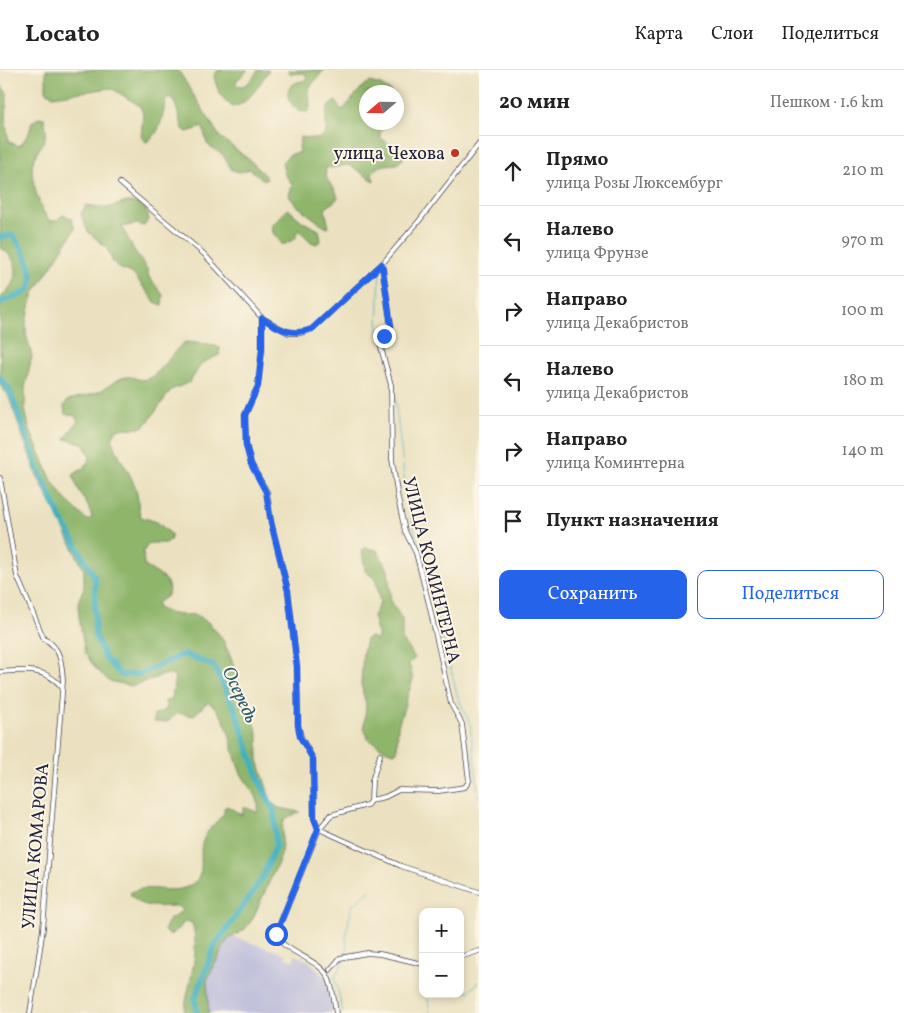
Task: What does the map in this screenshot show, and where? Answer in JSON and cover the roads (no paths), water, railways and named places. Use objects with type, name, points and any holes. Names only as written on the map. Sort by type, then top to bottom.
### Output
[{"type":"street","points":[[120,182],[204,254],[262,318],[289,333],[301,334],[312,329],[382,264],[419,221],[479,144]]},
{"type":"street","name":"УЛИЦА КОМИНТЕРНА","points":[[318,829],[331,814],[362,807],[371,800],[385,797],[399,790],[439,791],[464,787],[469,781],[462,724],[451,704],[416,553],[405,531],[398,499],[392,459],[391,385],[380,344],[391,326],[382,264]]},
{"type":"street","points":[[262,318],[262,349],[258,386],[245,415],[246,445],[251,464],[266,492],[271,522],[288,591],[297,667],[298,725],[300,737],[313,759],[314,818],[318,829],[276,934],[281,943],[312,960],[328,976],[336,1013]]},
{"type":"street","name":"УЛИЦА КОМАРОВА","points":[[0,478],[17,576],[44,639],[53,643],[62,662],[63,680],[43,929],[30,1013]]},
{"type":"street","points":[[0,672],[33,670],[55,679],[62,687]]},
{"type":"street","points":[[371,800],[372,782],[380,755]]},
{"type":"street","points":[[318,829],[401,866],[479,892]]},
{"type":"street","points":[[464,956],[479,951]]},
{"type":"street","points":[[330,970],[340,958],[367,954],[380,954],[419,963]]},
{"type":"waterway","name":"Осередь","points":[[0,237],[12,235],[16,240],[29,263],[32,280],[30,287],[25,292],[0,303]]},
{"type":"waterway","points":[[380,269],[378,331],[382,337]]},
{"type":"waterway","points":[[384,340],[389,346],[407,501],[458,697],[470,723],[479,797]]},
{"type":"waterway","name":"Осередь","points":[[0,378],[9,389],[39,471],[59,515],[95,578],[95,635],[105,658],[121,675],[140,674],[184,654],[214,666],[235,709],[259,780],[274,811],[276,845],[262,879],[214,947],[195,999],[197,1013]]},
{"type":"waterway","points":[[347,954],[346,934],[352,906],[370,891]]},
{"type":"waterway","points":[[343,1013],[335,977],[345,958]]},
{"type":"waterway","points":[[464,992],[468,992],[479,982]]},
{"type":"waterway","points":[[428,998],[430,1013]]},
{"type":"place","name":"улица Чехова","points":[[455,153]]}]
